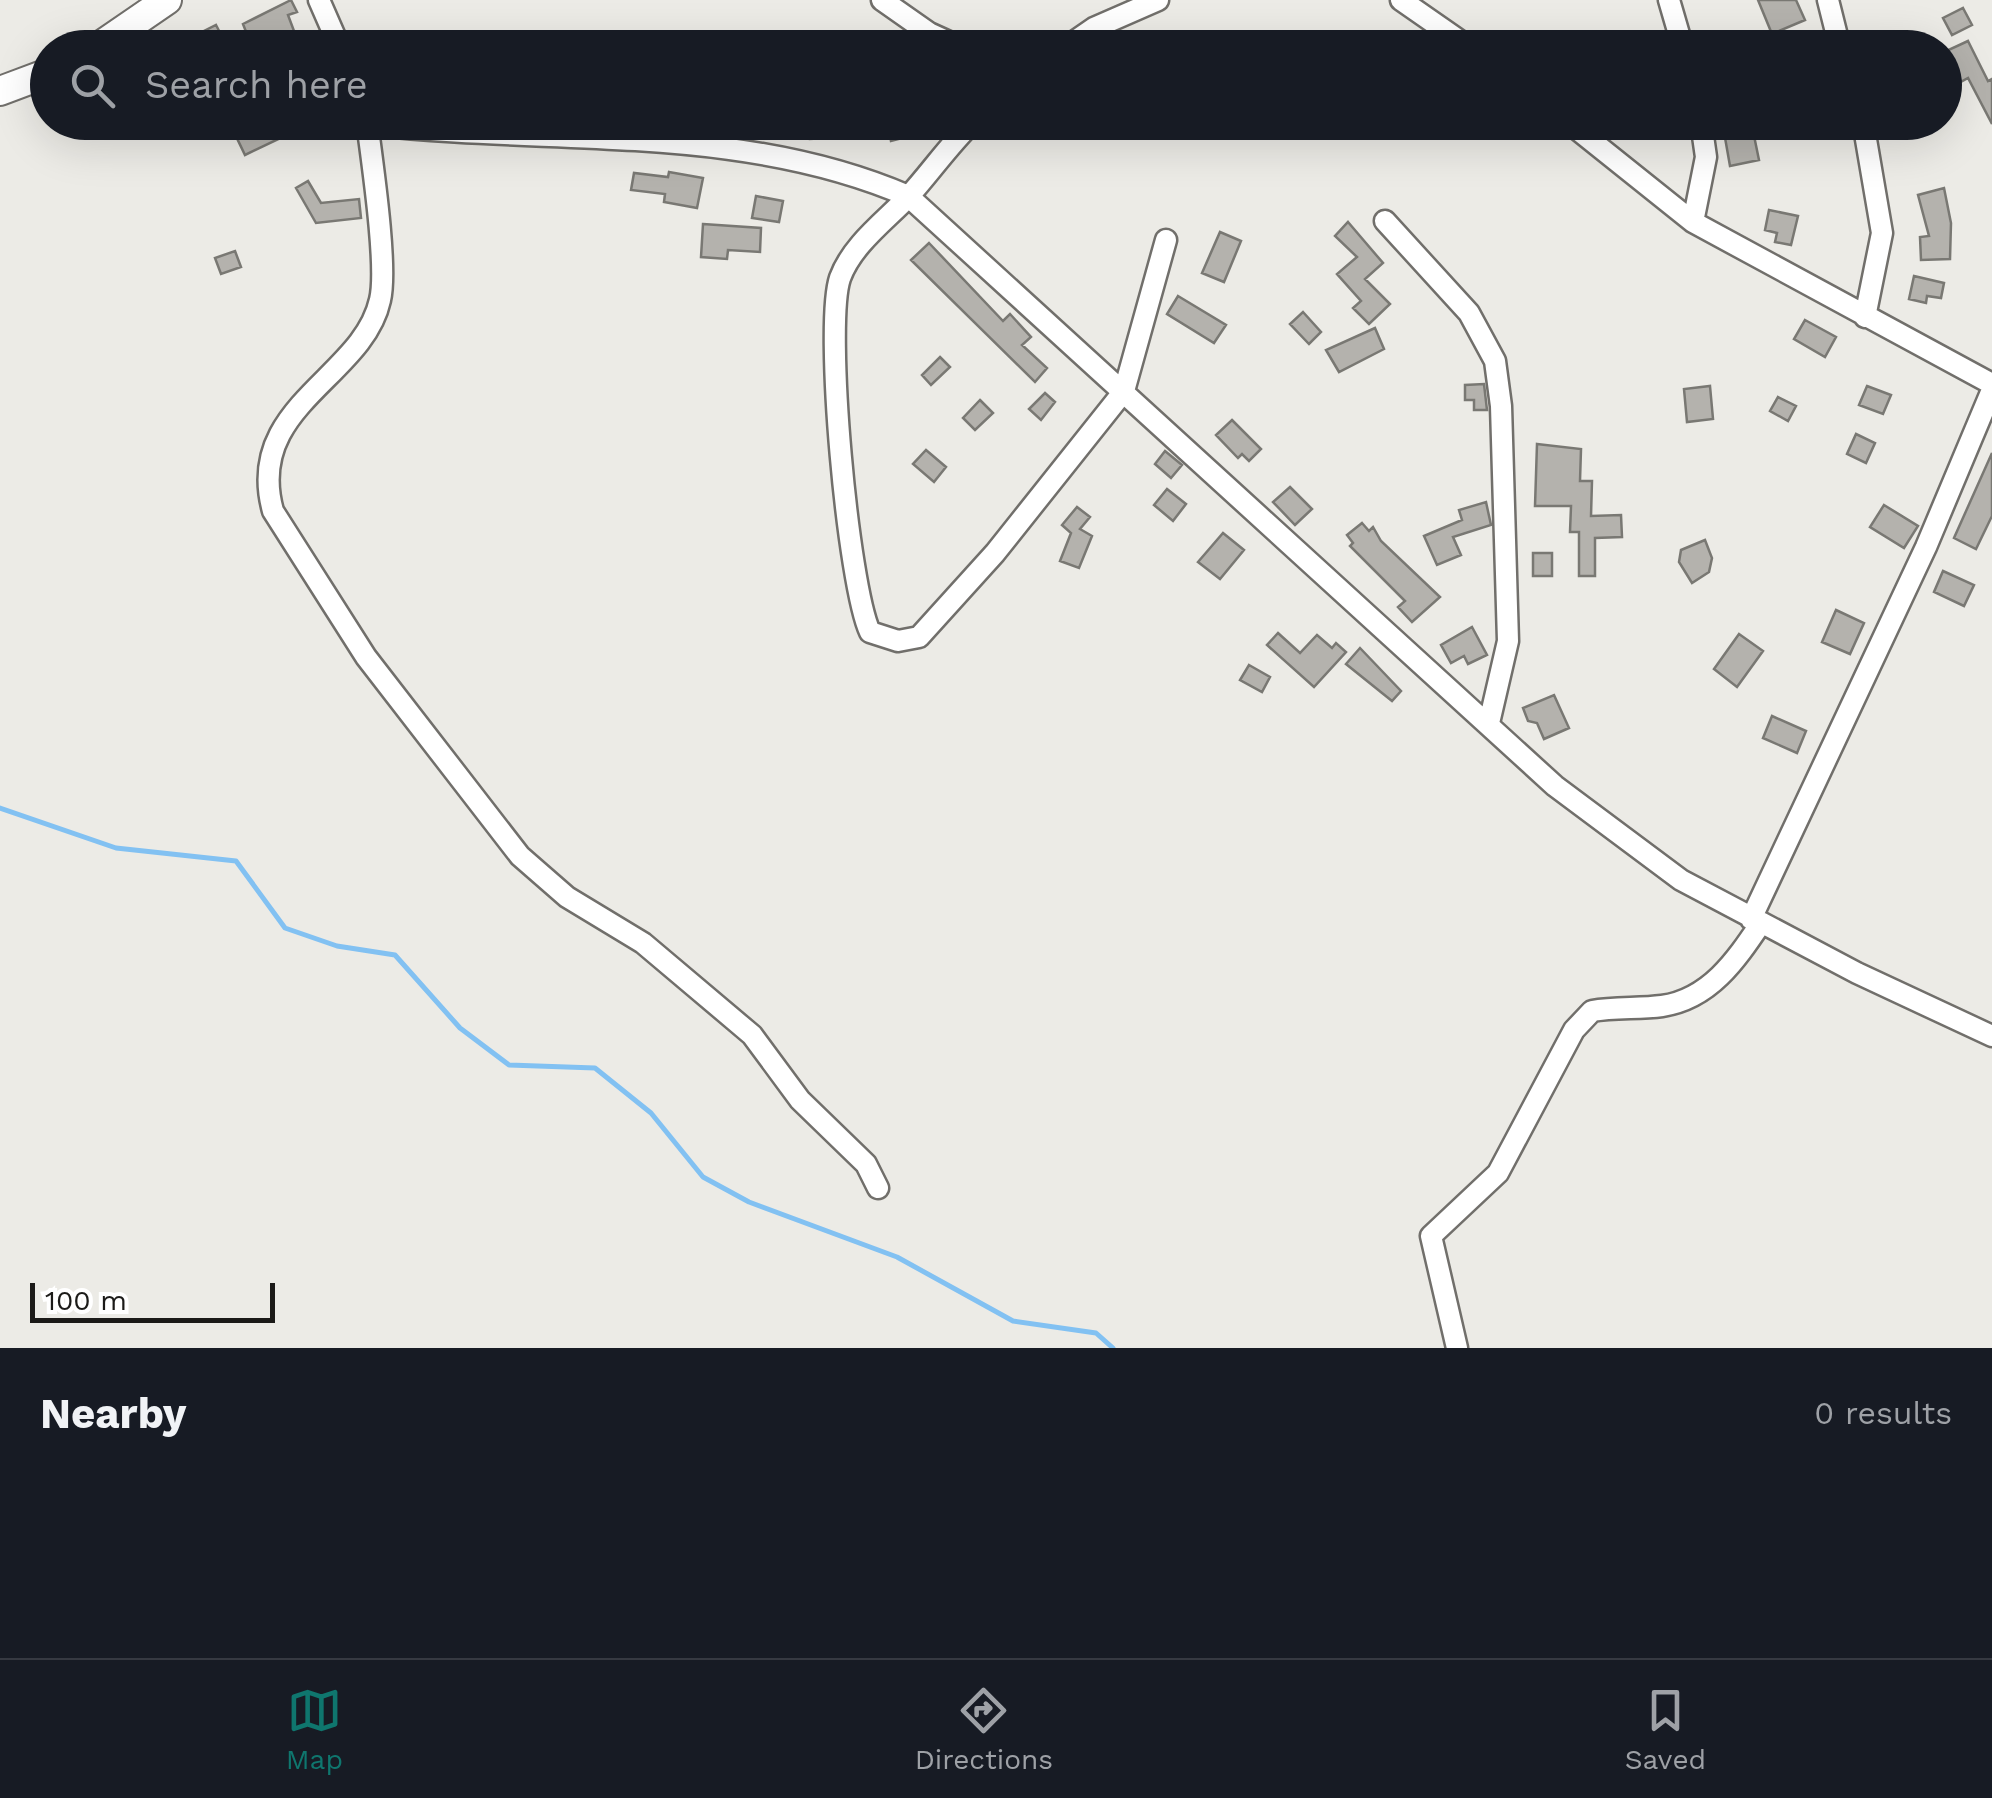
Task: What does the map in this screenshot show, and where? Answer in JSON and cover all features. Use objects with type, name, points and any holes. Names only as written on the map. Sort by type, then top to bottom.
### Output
[{"type":"main road","points":[[124,30],[168,0]]},
{"type":"main road","points":[[0,91],[30,80]]},
{"type":"street","points":[[320,0],[332,30]]},
{"type":"street","points":[[882,0],[925,30]]},
{"type":"street","points":[[1091,30],[1158,0]]},
{"type":"street","points":[[1401,0],[1425,7],[1450,30]]},
{"type":"street","points":[[1669,0],[1678,30]]},
{"type":"street","points":[[1828,0],[1836,30]]},
{"type":"street","points":[[368,140],[381,297],[372,326],[286,424],[273,452],[269,485],[274,511],[366,657],[520,856],[568,897],[643,943],[752,1035],[800,1100],[866,1164],[878,1188]]},
{"type":"street","points":[[653,140],[823,167],[908,196],[1555,786],[1681,880],[1756,921],[1992,1036]]},
{"type":"street","points":[[957,140],[847,264],[840,279],[834,318],[849,524],[863,617],[870,632],[898,641],[920,637],[996,553],[1124,391],[1166,240]]},
{"type":"street","points":[[1457,1348],[1430,1236],[1498,1173],[1574,1030],[1592,1011],[1679,1002],[1724,974],[1756,921],[1926,547],[1992,387],[1693,222],[1590,140]]},
{"type":"street","points":[[1693,222],[1706,157],[1704,140]]},
{"type":"street","points":[[1865,317],[1882,234],[1866,140]]},
{"type":"street","points":[[1385,221],[1470,313],[1495,361],[1501,406],[1508,641],[1490,723]]},
{"type":"building","points":[[291,0],[297,12],[288,15],[294,30],[245,30],[243,24]]},
{"type":"building","points":[[1758,0],[1796,0],[1805,20],[1781,30],[1770,30]]},
{"type":"building","points":[[1963,8],[1972,25],[1949,30],[1943,18]]},
{"type":"building","points":[[1968,41],[1988,81],[1992,79],[1992,124],[1968,78],[1962,81],[1962,44]]},
{"type":"building","points":[[238,140],[276,140],[245,155]]},
{"type":"building","points":[[1725,140],[1755,140],[1759,160],[1730,166]]},
{"type":"building","points":[[669,172],[703,178],[697,208],[664,202],[665,194],[631,190],[634,173],[668,177]]},
{"type":"building","points":[[308,181],[321,203],[359,199],[361,218],[316,223],[296,188]]},
{"type":"building","points":[[1944,188],[1951,223],[1950,259],[1921,260],[1920,237],[1929,236],[1918,195]]},
{"type":"building","points":[[756,196],[783,201],[779,222],[752,218]]},
{"type":"building","points":[[1769,210],[1798,216],[1791,245],[1775,242],[1777,233],[1765,230]]},
{"type":"building","points":[[1348,222],[1383,263],[1365,279],[1390,304],[1369,324],[1353,308],[1361,301],[1337,274],[1357,257],[1335,236]]},
{"type":"building","points":[[703,224],[761,228],[760,252],[728,250],[727,259],[701,257]]},
{"type":"building","points":[[1220,232],[1241,241],[1224,282],[1202,273]]},
{"type":"building","points":[[929,243],[1003,321],[1010,314],[1031,337],[1022,345],[1047,368],[1035,382],[911,260]]},
{"type":"building","points":[[235,251],[241,267],[221,274],[215,258]]},
{"type":"building","points":[[1914,276],[1944,283],[1941,298],[1927,296],[1926,303],[1909,299]]},
{"type":"building","points":[[1178,296],[1226,325],[1214,343],[1167,314]]},
{"type":"building","points":[[1303,312],[1321,332],[1309,344],[1290,324]]},
{"type":"building","points":[[1805,320],[1836,337],[1825,357],[1794,339]]},
{"type":"building","points":[[1375,328],[1384,349],[1339,372],[1326,350]]},
{"type":"building","points":[[940,357],[950,367],[931,385],[922,375]]},
{"type":"building","points":[[1484,384],[1487,410],[1474,410],[1474,400],[1465,400],[1465,385]]},
{"type":"building","points":[[1710,386],[1713,419],[1687,422],[1684,389]]},
{"type":"building","points":[[1867,386],[1891,395],[1883,414],[1859,405]]},
{"type":"building","points":[[1045,393],[1055,402],[1041,420],[1029,409]]},
{"type":"building","points":[[1778,397],[1796,406],[1788,421],[1770,411]]},
{"type":"building","points":[[980,400],[993,413],[975,430],[963,418]]},
{"type":"building","points":[[1232,420],[1261,449],[1249,461],[1242,454],[1238,458],[1216,435]]},
{"type":"building","points":[[1856,434],[1875,443],[1866,463],[1847,454]]},
{"type":"building","points":[[1537,444],[1581,449],[1580,481],[1592,481],[1591,516],[1621,515],[1622,537],[1595,538],[1595,576],[1579,576],[1579,532],[1570,532],[1571,506],[1535,506]]},
{"type":"building","points":[[926,450],[946,467],[934,482],[913,464]]},
{"type":"building","points":[[1165,451],[1182,465],[1171,478],[1155,464]]},
{"type":"building","points":[[1992,453],[1992,516],[1976,549],[1954,538]]},
{"type":"building","points":[[1290,487],[1312,509],[1295,525],[1273,502]]},
{"type":"building","points":[[1167,489],[1186,504],[1173,521],[1154,505]]},
{"type":"building","points":[[1486,502],[1491,525],[1453,537],[1461,555],[1437,565],[1424,536],[1462,520],[1459,510]]},
{"type":"building","points":[[1884,505],[1918,526],[1904,548],[1870,527]]},
{"type":"building","points":[[1077,507],[1090,517],[1080,529],[1092,536],[1079,568],[1060,561],[1071,533],[1062,525]]},
{"type":"building","points":[[1362,523],[1369,531],[1373,527],[1381,541],[1440,597],[1412,622],[1398,607],[1405,601],[1350,546],[1353,543],[1347,535]]},
{"type":"building","points":[[1223,533],[1244,550],[1220,579],[1198,562]]},
{"type":"building","points":[[1705,540],[1712,558],[1709,572],[1692,583],[1679,562],[1681,550]]},
{"type":"building","points":[[1533,553],[1552,553],[1552,576],[1533,576]]},
{"type":"building","points":[[1943,571],[1974,585],[1964,606],[1934,592]]},
{"type":"building","points":[[1836,610],[1864,623],[1850,654],[1822,642]]},
{"type":"building","points":[[1472,627],[1487,655],[1468,664],[1464,656],[1451,663],[1441,645]]},
{"type":"building","points":[[1278,633],[1300,653],[1317,635],[1332,648],[1336,643],[1346,652],[1314,687],[1267,645]]},
{"type":"building","points":[[1739,634],[1763,651],[1737,687],[1714,669]]},
{"type":"building","points":[[1360,648],[1401,691],[1392,701],[1346,664]]},
{"type":"building","points":[[1249,665],[1270,677],[1262,692],[1240,680]]},
{"type":"building","points":[[1554,695],[1569,728],[1544,739],[1537,723],[1528,721],[1523,708]]},
{"type":"building","points":[[1772,716],[1806,731],[1797,753],[1763,738]]},
{"type":"waterway","points":[[0,808],[116,848],[236,861],[285,928],[337,946],[395,955],[460,1028],[509,1065],[595,1068],[651,1113],[703,1177],[749,1202],[897,1257],[1013,1321],[1096,1333],[1113,1348]]}]
